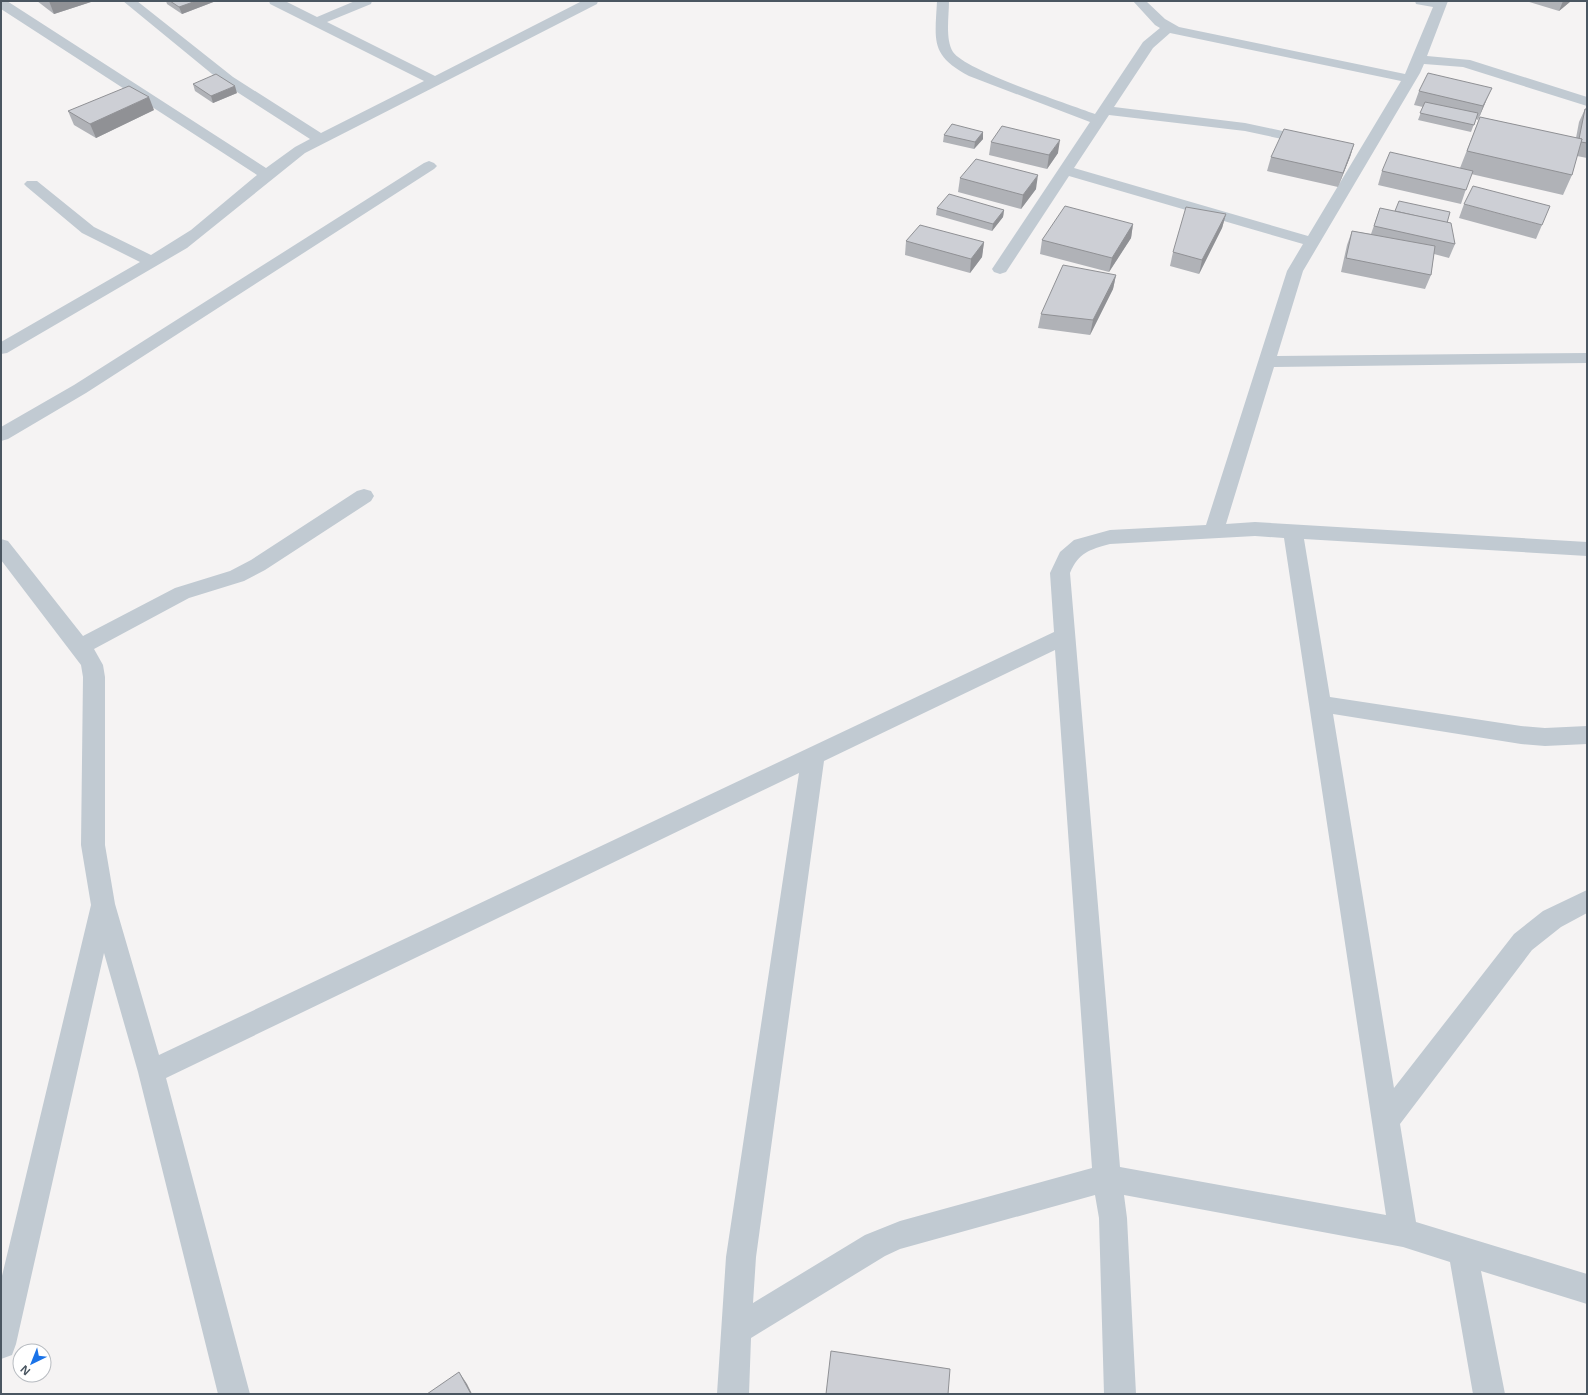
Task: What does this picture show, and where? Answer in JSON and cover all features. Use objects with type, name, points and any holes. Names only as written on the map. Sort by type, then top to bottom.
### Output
[{"type":"street","points":[[129,1],[228,80],[320,139]]},
{"type":"street","points":[[275,1],[435,81]]},
{"type":"street","points":[[316,22],[366,1]]},
{"type":"street","points":[[1,349],[152,262],[199,233],[267,175],[300,150],[592,1]]},
{"type":"street","points":[[943,1],[943,42],[946,53],[957,63],[974,73],[1102,115],[1245,128],[1321,143]]},
{"type":"street","points":[[1139,1],[1160,22],[1169,27],[1191,34],[1409,79]]},
{"type":"street","points":[[1214,532],[1295,271],[1313,242],[1358,151],[1409,79],[1419,59],[1442,3],[1421,1]]},
{"type":"street","points":[[1,3],[267,175]]},
{"type":"street","points":[[1000,269],[1148,45],[1169,27]]},
{"type":"street","points":[[1419,59],[1465,63],[1587,102]]},
{"type":"street","points":[[1,435],[80,389],[429,166]]},
{"type":"street","points":[[1066,170],[1313,242]]},
{"type":"street","points":[[32,184],[88,230],[152,262]]},
{"type":"street","points":[[1,327],[16,340]]},
{"type":"street","points":[[1266,362],[1587,358]]},
{"type":"street","points":[[80,647],[182,593],[236,576],[258,565],[364,496]]},
{"type":"street","points":[[1120,1394],[1113,1218],[1107,1178],[1060,573],[1067,557],[1081,545],[1110,537],[1255,530],[1587,549]]},
{"type":"street","points":[[1293,531],[1403,1233]]},
{"type":"street","points":[[1,546],[80,647],[92,665],[94,677],[92,825],[93,845],[103,904],[151,1072],[234,1394]]},
{"type":"street","points":[[151,1072],[1066,636]]},
{"type":"street","points":[[1320,704],[1521,735],[1545,737],[1587,735]]},
{"type":"street","points":[[733,1394],[741,1257],[813,757]]},
{"type":"street","points":[[1385,1121],[1522,942],[1552,919],[1587,901]]},
{"type":"street","points":[[1,1344],[103,904]]},
{"type":"street","points":[[737,1330],[875,1245],[900,1235],[1107,1178],[1403,1233],[1587,1289]]},
{"type":"street","points":[[1462,1250],[1489,1394]]},
{"type":"building","points":[[170,1],[196,1],[179,7]]},
{"type":"building","points":[[1428,73],[1492,88],[1483,106],[1419,91]]},
{"type":"building","points":[[216,74],[235,86],[211,96],[193,84]]},
{"type":"building","points":[[129,86],[149,97],[90,124],[68,111]]},
{"type":"building","points":[[1425,102],[1478,113],[1474,125],[1420,113]]},
{"type":"building","points":[[1585,109],[1587,109],[1587,143],[1581,142],[1582,139],[1579,139]]},
{"type":"building","points":[[1480,117],[1582,139],[1572,175],[1467,151]]},
{"type":"building","points":[[952,124],[983,132],[975,142],[944,135]]},
{"type":"building","points":[[1002,126],[1060,140],[1049,155],[991,142]]},
{"type":"building","points":[[1284,129],[1354,144],[1343,173],[1271,157]]},
{"type":"building","points":[[1390,152],[1473,171],[1466,190],[1382,171]]},
{"type":"building","points":[[976,159],[1038,175],[1023,195],[960,178]]},
{"type":"building","points":[[1473,186],[1550,206],[1542,225],[1464,204]]},
{"type":"building","points":[[949,194],[1004,210],[993,224],[937,208]]},
{"type":"building","points":[[1399,201],[1450,212],[1447,223],[1395,211]]},
{"type":"building","points":[[1065,206],[1133,224],[1112,258],[1042,240]]},
{"type":"building","points":[[1186,207],[1226,214],[1202,260],[1173,252]]},
{"type":"building","points":[[1380,208],[1451,223],[1455,244],[1374,226]]},
{"type":"building","points":[[920,225],[984,242],[971,259],[906,241]]},
{"type":"building","points":[[1352,231],[1435,246],[1431,275],[1346,258]]},
{"type":"building","points":[[1063,265],[1116,275],[1093,320],[1041,314]]},
{"type":"building","points":[[831,1351],[950,1369],[948,1394],[826,1394]]},
{"type":"building","points":[[459,1372],[471,1394],[427,1394]]}]
